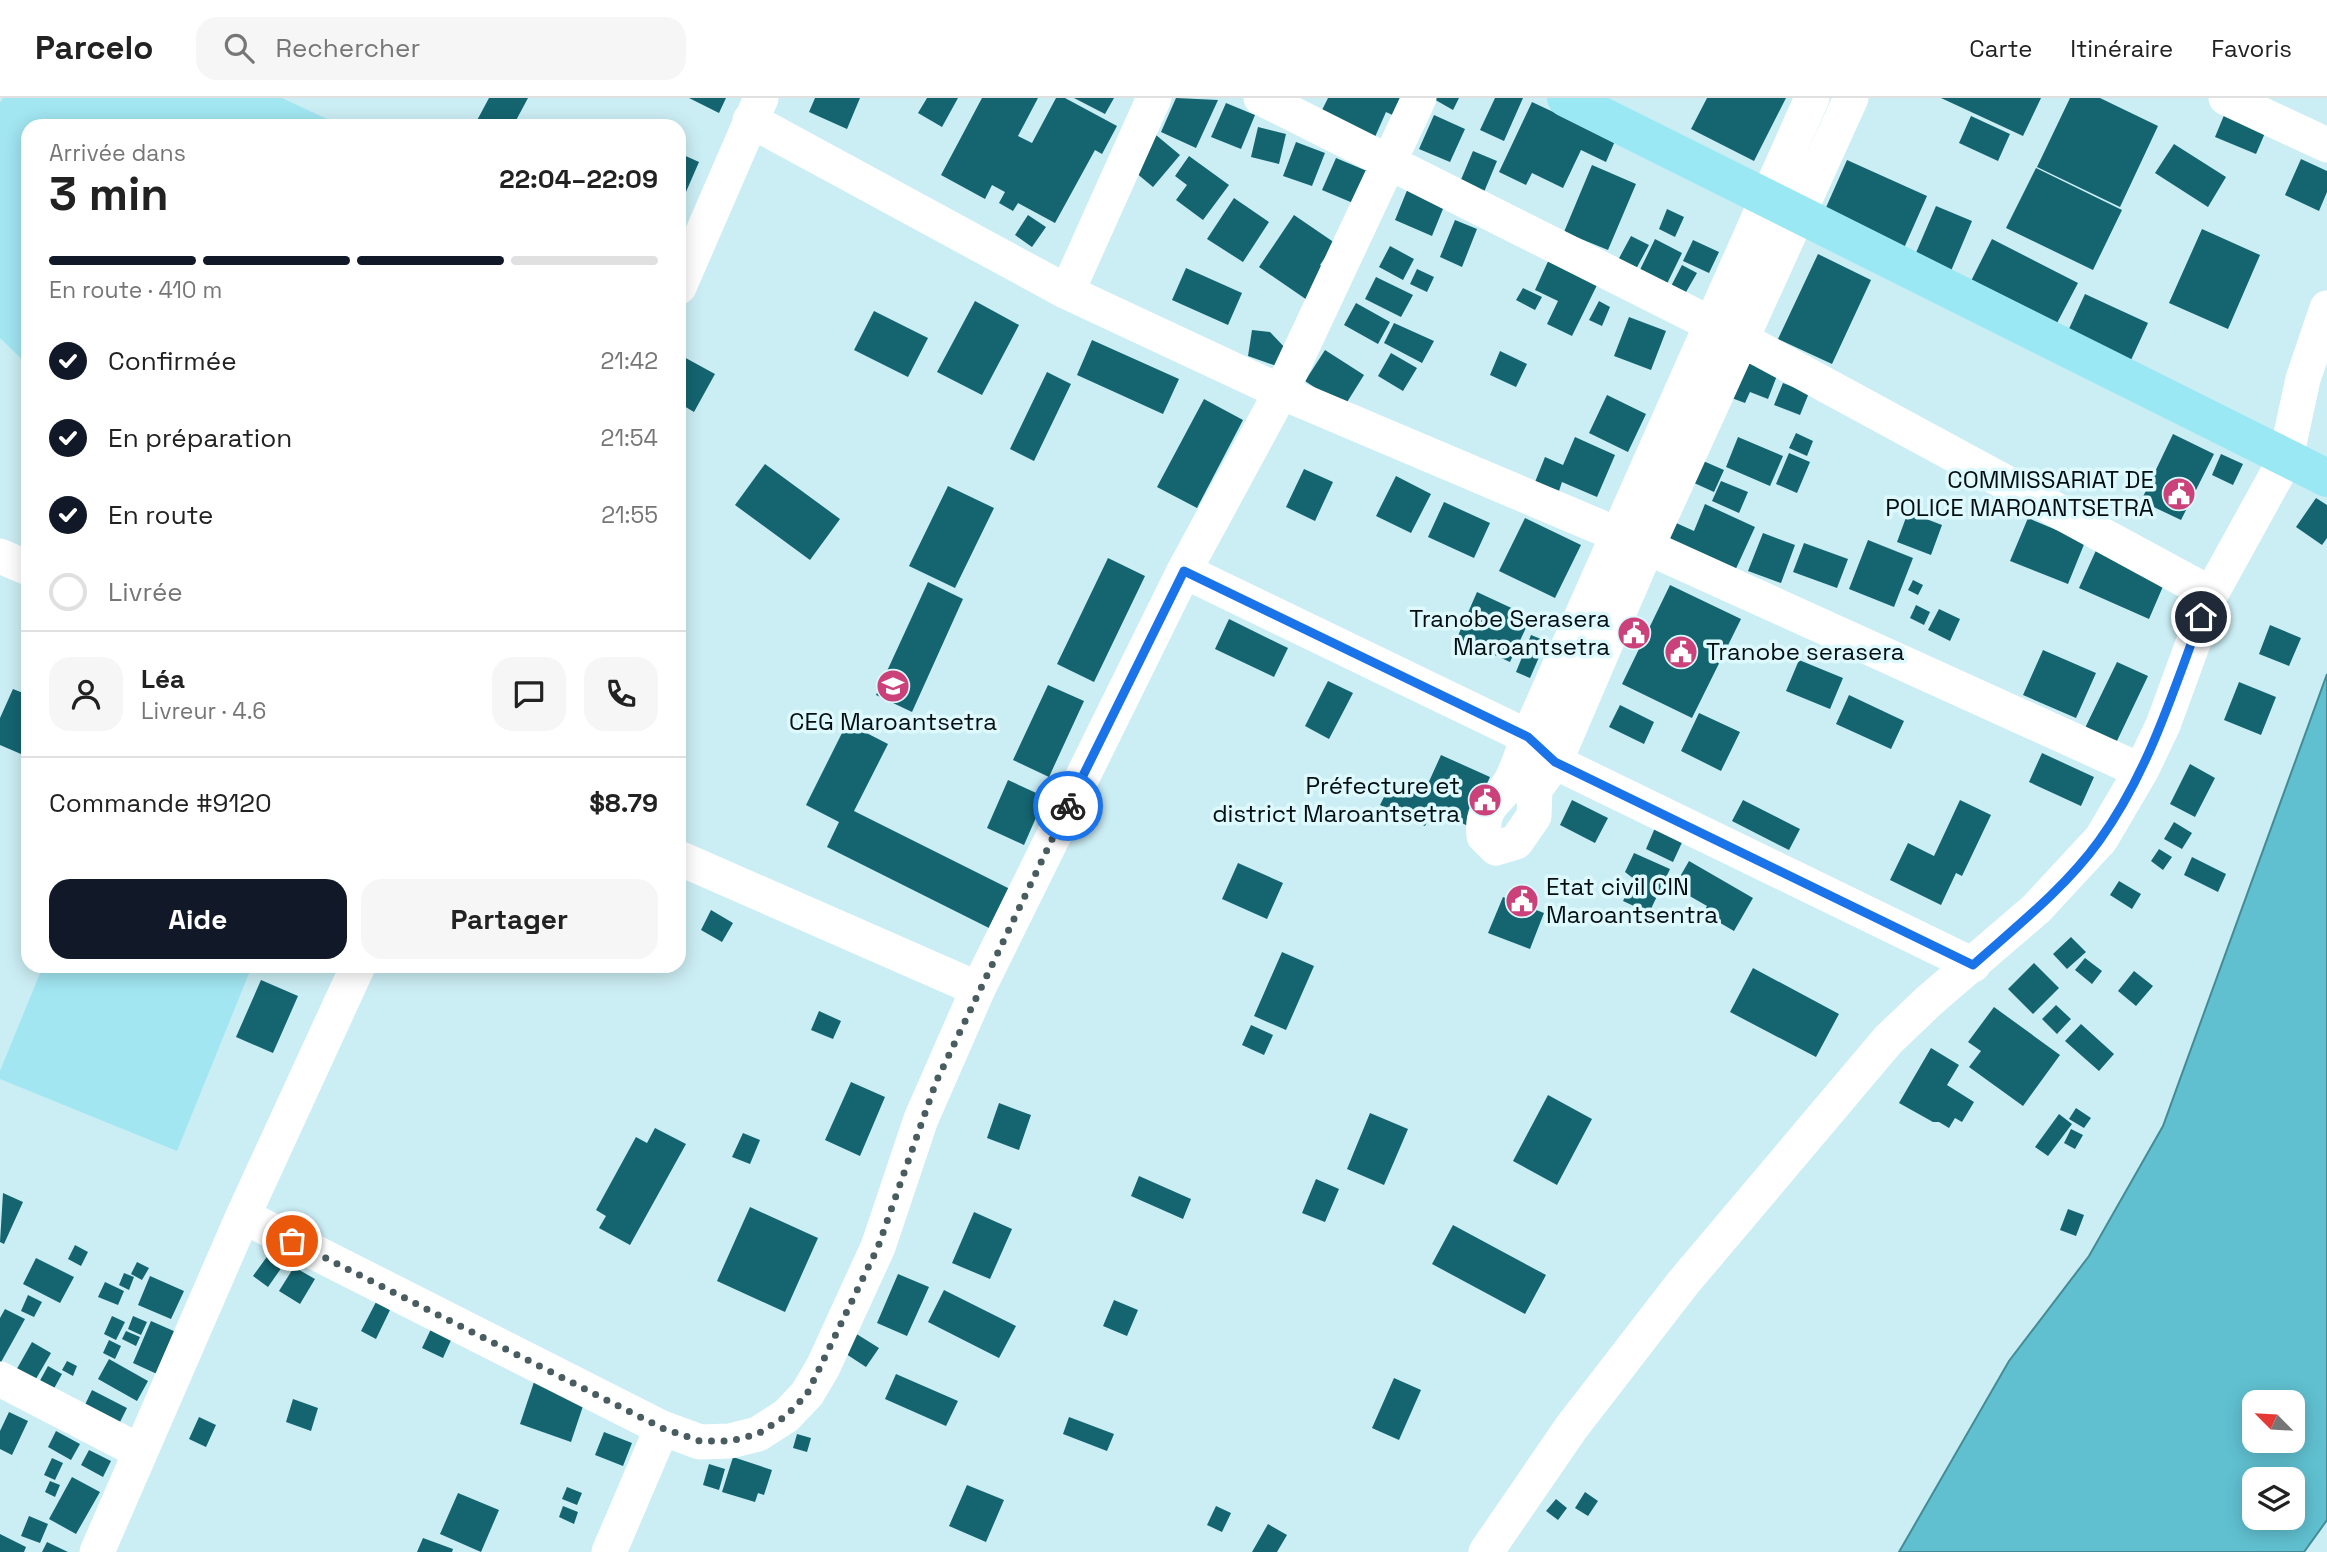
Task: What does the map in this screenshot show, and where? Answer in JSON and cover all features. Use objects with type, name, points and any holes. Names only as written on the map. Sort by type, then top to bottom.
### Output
[{"type":"main road","points":[[1566,98],[2327,478]]},
{"type":"street","points":[[1067,292],[1154,98]]},
{"type":"street","points":[[1261,98],[1391,161],[1726,332],[2211,594]]},
{"type":"street","points":[[243,1216],[662,1428],[700,1441],[730,1441],[758,1434],[786,1416],[807,1394],[878,1247],[921,1119],[978,989],[1184,571],[1281,392],[1419,98]]},
{"type":"street","points":[[1784,206],[1812,98]]},
{"type":"street","points":[[1632,541],[1555,762],[1535,789],[1534,816],[1521,838],[1503,848],[1486,842],[1485,819],[1497,796],[1511,782],[1528,737],[1632,541],[1784,206],[1851,98]]},
{"type":"street","points":[[2226,98],[2327,145]]},
{"type":"street","points":[[686,271],[755,109],[1067,292],[1281,392],[1632,541],[2141,771]]},
{"type":"street","points":[[1486,1552],[1572,1428],[1683,1283],[1888,1040],[2082,863],[2101,839],[2141,771],[2162,725],[2211,594],[2286,458],[2303,379],[2327,308]]},
{"type":"street","points":[[0,556],[21,565]]},
{"type":"street","points":[[1184,571],[1528,737],[1555,762],[1973,965]]},
{"type":"street","points":[[686,861],[978,989]]},
{"type":"street","points":[[97,1552],[243,1216],[355,973]]},
{"type":"street","points":[[0,1379],[139,1451]]},
{"type":"street","points":[[609,1552],[662,1428]]},
{"type":"shaded area","points":[[3,98],[282,98],[327,119],[21,119],[21,358],[0,338],[0,103]]},
{"type":"shaded area","points":[[2327,674],[2327,1520],[2304,1552],[1899,1552],[2009,1361],[2089,1256],[2163,1126]]},
{"type":"shaded area","points":[[40,973],[249,973],[177,1151],[0,1079],[0,1071]]},
{"type":"building","points":[[489,98],[528,98],[517,119],[478,119]]},
{"type":"building","points":[[689,98],[726,98],[719,113]]},
{"type":"building","points":[[815,98],[860,98],[847,129],[809,112]]},
{"type":"building","points":[[927,98],[958,98],[942,127],[918,113]]},
{"type":"building","points":[[982,98],[1038,98],[1018,136],[1032,143],[1056,98],[1065,98],[1117,126],[1102,154],[1095,150],[1055,223],[1018,203],[1013,211],[999,203],[1005,192],[992,185],[985,199],[941,175]]},
{"type":"building","points":[[1074,98],[1114,98],[1105,114]]},
{"type":"building","points":[[1176,98],[1218,100],[1196,148],[1161,132]]},
{"type":"building","points":[[1328,98],[1409,98],[1399,118],[1386,112],[1375,137],[1321,112]]},
{"type":"building","points":[[1432,98],[1459,98],[1453,110]]},
{"type":"building","points":[[1495,98],[1523,98],[1504,141],[1480,130]]},
{"type":"building","points":[[1707,98],[1786,98],[1754,161],[1691,129]]},
{"type":"building","points":[[1941,98],[2041,98],[2023,136]]},
{"type":"building","points":[[2070,98],[2100,98],[2158,126],[2120,207],[2037,167]]},
{"type":"building","points":[[1532,102],[1615,141],[1606,162],[1581,150],[1563,188],[1532,173],[1526,185],[1499,172]]},
{"type":"building","points":[[1226,103],[1255,115],[1241,149],[1211,137]]},
{"type":"building","points":[[2227,108],[2268,126],[2256,154],[2215,137]]},
{"type":"building","points":[[1434,115],[1465,129],[1450,162],[1419,149]]},
{"type":"building","points":[[1971,116],[2010,134],[1998,161],[1959,143]]},
{"type":"building","points":[[1258,127],[1286,134],[1279,164],[1251,157]]},
{"type":"building","points":[[1156,135],[1180,155],[1153,187],[1129,167]]},
{"type":"building","points":[[1296,142],[1325,153],[1312,186],[1283,176]]},
{"type":"building","points":[[2174,144],[2226,177],[2208,207],[2155,173]]},
{"type":"building","points":[[1473,151],[1497,161],[1484,192],[1460,182]]},
{"type":"building","points":[[686,156],[699,162],[686,192]]},
{"type":"building","points":[[1189,156],[1229,185],[1203,220],[1176,200],[1187,185],[1175,176]]},
{"type":"building","points":[[1336,158],[1367,171],[1353,203],[1322,190]]},
{"type":"building","points":[[2301,159],[2327,171],[2327,192],[2319,211],[2285,195]]},
{"type":"building","points":[[1847,160],[1927,196],[1904,248],[1824,212]]},
{"type":"building","points":[[1592,165],[1636,184],[1608,250],[1564,232]]},
{"type":"building","points":[[2036,168],[2122,210],[2093,270],[2006,228]]},
{"type":"building","points":[[1410,183],[1447,199],[1432,236],[1395,220]]},
{"type":"building","points":[[1234,198],[1269,222],[1243,262],[1207,239]]},
{"type":"building","points":[[1936,206],[1972,221],[1951,271],[1915,255]]},
{"type":"building","points":[[1667,209],[1684,217],[1675,237],[1659,229]]},
{"type":"building","points":[[1028,215],[1046,227],[1032,247],[1015,235]]},
{"type":"building","points":[[1294,215],[1335,243],[1320,265],[1330,272],[1310,302],[1259,267]]},
{"type":"building","points":[[1455,220],[1477,229],[1462,267],[1440,257]]},
{"type":"building","points":[[2202,229],[2260,255],[2228,329],[2169,303]]},
{"type":"building","points":[[1631,236],[1649,245],[1635,271],[1617,262]]},
{"type":"building","points":[[1655,239],[1682,253],[1664,290],[1637,276]]},
{"type":"building","points":[[1992,239],[2078,283],[2056,325],[1971,281]]},
{"type":"building","points":[[1693,240],[1719,252],[1709,273],[1683,261]]},
{"type":"building","points":[[1390,246],[1414,259],[1403,280],[1379,267]]},
{"type":"building","points":[[1818,254],[1871,280],[1832,364],[1778,339]]},
{"type":"building","points":[[1550,257],[1599,281],[1572,336],[1547,324],[1558,301],[1535,290]]},
{"type":"building","points":[[1682,265],[1697,273],[1682,299],[1668,292]]},
{"type":"building","points":[[1186,268],[1242,293],[1228,325],[1172,300]]},
{"type":"building","points":[[1417,269],[1434,277],[1427,292],[1410,284]]},
{"type":"building","points":[[1376,277],[1413,295],[1401,317],[1365,299]]},
{"type":"building","points":[[1523,288],[1542,297],[1535,310],[1516,300]]},
{"type":"building","points":[[2085,294],[2148,323],[2131,360],[2068,331]]},
{"type":"building","points":[[975,301],[1019,325],[982,395],[937,372]]},
{"type":"building","points":[[1599,301],[1610,307],[1602,326],[1589,320]]},
{"type":"building","points":[[1356,303],[1390,322],[1378,344],[1344,325]]},
{"type":"building","points":[[874,311],[928,338],[908,377],[854,350]]},
{"type":"building","points":[[1629,317],[1666,331],[1651,370],[1614,356]]},
{"type":"building","points":[[1394,323],[1434,341],[1422,363],[1384,343]]},
{"type":"building","points":[[1252,330],[1270,332],[1289,352],[1282,368],[1248,356]]},
{"type":"building","points":[[1092,340],[1179,379],[1163,414],[1077,375]]},
{"type":"building","points":[[1325,350],[1364,375],[1344,407],[1305,381]]},
{"type":"building","points":[[1500,351],[1527,364],[1516,387],[1490,375]]},
{"type":"building","points":[[1391,353],[1417,368],[1403,391],[1378,376]]},
{"type":"building","points":[[686,358],[715,374],[694,412],[686,407]]},
{"type":"building","points":[[1743,360],[1778,373],[1768,399],[1750,392],[1745,403],[1729,397]]},
{"type":"building","points":[[1047,372],[1071,384],[1034,461],[1010,449]]},
{"type":"building","points":[[1783,383],[1809,393],[1800,415],[1774,405]]},
{"type":"building","points":[[1607,395],[1646,414],[1628,452],[1589,433]]},
{"type":"building","points":[[1204,399],[1243,420],[1197,508],[1157,487]]},
{"type":"building","points":[[1796,433],[1813,441],[1807,456],[1789,448]]},
{"type":"building","points":[[2173,434],[2214,454],[2181,520],[2141,501]]},
{"type":"building","points":[[1575,437],[1615,455],[1597,497],[1562,482],[1559,491],[1535,482],[1545,457],[1563,465]]},
{"type":"building","points":[[1738,437],[1783,456],[1770,486],[1726,467]]},
{"type":"building","points":[[1789,453],[1810,462],[1797,493],[1776,484]]},
{"type":"building","points":[[2221,454],[2243,464],[2233,485],[2212,475]]},
{"type":"building","points":[[1701,460],[1724,470],[1714,492],[1692,482]]},
{"type":"building","points":[[765,464],[840,519],[810,560],[735,505]]},
{"type":"building","points":[[1304,469],[1333,482],[1315,521],[1286,507]]},
{"type":"building","points":[[1396,476],[1431,494],[1411,533],[1376,516]]},
{"type":"building","points":[[1721,481],[1748,492],[1739,513],[1712,501]]},
{"type":"building","points":[[948,486],[994,508],[955,588],[909,566]]},
{"type":"building","points":[[2316,498],[2327,505],[2327,538],[2322,545],[2296,527]]},
{"type":"building","points":[[1444,502],[1490,523],[1474,558],[1428,537]]},
{"type":"building","points":[[1705,504],[1755,527],[1734,573],[1668,538],[1674,522],[1694,531]]},
{"type":"building","points":[[1908,512],[1942,525],[1931,555],[1897,542]]},
{"type":"building","points":[[1525,518],[1581,545],[1555,598],[1499,571]]},
{"type":"building","points":[[2028,518],[2085,542],[2068,584],[2010,561]]},
{"type":"building","points":[[1763,533],[1795,545],[1781,583],[1748,571]]},
{"type":"building","points":[[1868,540],[1913,558],[1894,607],[1849,589]]},
{"type":"building","points":[[1804,543],[1848,559],[1837,588],[1793,572]]},
{"type":"building","points":[[2098,546],[2167,577],[2149,619],[2079,588]]},
{"type":"building","points":[[1108,558],[1145,576],[1094,682],[1057,664]]},
{"type":"building","points":[[1913,580],[1923,585],[1918,595],[1908,590]]},
{"type":"building","points":[[928,582],[963,599],[912,712],[876,695]]},
{"type":"building","name":"Tranobe serasera","points":[[1670,585],[1741,619],[1692,718],[1622,684]]},
{"type":"building","points":[[1477,592],[1531,617],[1510,662],[1457,638]]},
{"type":"building","points":[[1916,605],[1930,612],[1924,625],[1910,618]]},
{"type":"building","points":[[1939,609],[1960,619],[1950,641],[1928,630]]},
{"type":"building","points":[[1229,619],[1288,648],[1274,677],[1215,649]]},
{"type":"building","points":[[2270,625],[2301,638],[2289,666],[2259,654]]},
{"type":"building","points":[[1531,635],[1546,641],[1530,678],[1516,672]]},
{"type":"building","points":[[2043,650],[2096,673],[2076,718],[2023,695]]},
{"type":"building","points":[[1799,660],[1843,678],[1830,709],[1786,691]]},
{"type":"building","points":[[2117,662],[2148,676],[2116,743],[2085,728]]},
{"type":"building","points":[[1328,681],[1353,693],[1329,739],[1305,726]]},
{"type":"building","points":[[2239,682],[2276,697],[2261,735],[2224,720]]},
{"type":"building","points":[[1048,685],[1084,701],[1049,777],[1013,760]]},
{"type":"building","points":[[13,689],[21,692],[21,754],[0,745],[0,718]]},
{"type":"building","points":[[1849,695],[1904,721],[1891,749],[1836,724]]},
{"type":"building","points":[[1620,705],[1654,722],[1644,744],[1609,727]]},
{"type":"building","points":[[1699,713],[1740,732],[1721,771],[1681,751]]},
{"type":"building","points":[[847,723],[888,744],[854,811],[1016,892],[997,932],[827,847],[839,822],[806,805]]},
{"type":"building","points":[[2042,753],[2094,777],[2081,806],[2029,782]]},
{"type":"building","points":[[1441,755],[1490,777],[1468,826],[1433,809],[1425,826],[1380,805],[1391,783],[1422,797]]},
{"type":"building","points":[[2190,764],[2215,778],[2195,817],[2170,804]]},
{"type":"building","points":[[1008,780],[1045,797],[1024,845],[987,828]]},
{"type":"building","points":[[1572,800],[1608,818],[1595,843],[1560,825]]},
{"type":"building","points":[[1743,800],[1800,829],[1789,850],[1732,821]]},
{"type":"building","points":[[1960,800],[1991,815],[1962,876],[1956,873],[1941,905],[1890,880],[1908,843],[1934,856]]},
{"type":"building","points":[[2174,822],[2192,833],[2182,849],[2164,839]]},
{"type":"building","points":[[1657,823],[1685,836],[1673,862],[1646,849]]},
{"type":"building","points":[[2159,849],[2172,857],[2163,870],[2151,861]]},
{"type":"building","points":[[1634,853],[1670,869],[1649,913],[1623,901],[1634,879],[1625,872]]},
{"type":"building","points":[[2192,857],[2226,874],[2218,892],[2184,875]]},
{"type":"building","points":[[1689,861],[1753,898],[1734,931],[1703,913],[1707,906],[1674,887]]},
{"type":"building","points":[[1238,863],[1283,883],[1267,919],[1222,899]]},
{"type":"building","points":[[2119,881],[2141,894],[2132,909],[2110,895]]},
{"type":"building","points":[[1503,897],[1544,913],[1530,949],[1488,933]]},
{"type":"building","points":[[711,910],[733,923],[722,942],[701,930]]},
{"type":"building","points":[[2071,937],[2086,952],[2067,969],[2053,954]]},
{"type":"building","points":[[1282,952],[1314,966],[1286,1030],[1254,1016]]},
{"type":"building","points":[[2085,958],[2102,971],[2092,984],[2075,970]]},
{"type":"building","points":[[2034,963],[2059,988],[2033,1014],[2008,989]]},
{"type":"building","points":[[1753,968],[1839,1014],[1816,1057],[1730,1012]]},
{"type":"building","points":[[2134,971],[2153,986],[2136,1006],[2118,991]]},
{"type":"building","points":[[261,980],[298,996],[273,1053],[236,1037]]},
{"type":"building","points":[[2056,1005],[2071,1019],[2057,1034],[2042,1019]]},
{"type":"building","points":[[1994,1007],[2060,1055],[2023,1106],[1969,1067],[1981,1051],[1968,1042]]},
{"type":"building","points":[[819,1011],[841,1021],[833,1039],[811,1030]]},
{"type":"building","points":[[2081,1024],[2114,1054],[2099,1071],[2065,1041]]},
{"type":"building","points":[[1251,1025],[1273,1035],[1264,1055],[1242,1045]]},
{"type":"building","points":[[1931,1048],[1959,1065],[1947,1085],[1974,1102],[1962,1122],[1955,1118],[1949,1128],[1899,1103]]},
{"type":"building","points":[[851,1082],[885,1097],[860,1156],[825,1140]]},
{"type":"building","points":[[1548,1095],[1592,1119],[1557,1185],[1513,1161]]},
{"type":"building","points":[[999,1103],[1031,1115],[1019,1150],[987,1138]]},
{"type":"building","points":[[2076,1108],[2091,1118],[2084,1128],[2069,1119]]},
{"type":"building","points":[[1370,1113],[1408,1129],[1384,1185],[1347,1169]]},
{"type":"building","points":[[2059,1114],[2072,1124],[2048,1156],[2035,1147]]},
{"type":"building","points":[[655,1128],[686,1144],[630,1245],[599,1228],[606,1216],[596,1210],[636,1137],[647,1143]]},
{"type":"building","points":[[2071,1129],[2083,1135],[2075,1149],[2064,1143]]},
{"type":"building","points":[[743,1133],[760,1140],[750,1164],[732,1157]]},
{"type":"building","points":[[1139,1176],[1191,1199],[1183,1219],[1131,1196]]},
{"type":"building","points":[[1316,1179],[1339,1189],[1325,1222],[1302,1213]]},
{"type":"building","points":[[3,1193],[23,1202],[4,1244],[0,1242]]},
{"type":"building","points":[[750,1207],[818,1238],[785,1312],[717,1281]]},
{"type":"building","points":[[2068,1209],[2084,1215],[2076,1236],[2060,1230]]},
{"type":"building","points":[[974,1212],[1012,1229],[990,1279],[952,1263]]},
{"type":"building","points":[[1453,1225],[1546,1275],[1525,1314],[1432,1264]]},
{"type":"building","points":[[75,1245],[88,1252],[81,1266],[68,1259]]},
{"type":"building","points":[[274,1247],[289,1257],[268,1287],[253,1276]]},
{"type":"building","points":[[36,1258],[74,1277],[60,1303],[23,1284]]},
{"type":"building","points":[[137,1262],[149,1268],[142,1280],[131,1274]]},
{"type":"building","points":[[294,1267],[315,1279],[300,1304],[279,1291]]},
{"type":"building","points":[[124,1273],[134,1277],[129,1290],[119,1285]]},
{"type":"building","points":[[898,1274],[929,1287],[907,1336],[877,1323]]},
{"type":"building","points":[[150,1276],[184,1291],[171,1319],[138,1305]]},
{"type":"building","points":[[105,1282],[124,1291],[118,1305],[98,1297]]},
{"type":"building","points":[[944,1290],[1016,1326],[999,1358],[928,1322]]},
{"type":"building","points":[[28,1295],[42,1302],[34,1317],[21,1311]]},
{"type":"building","points":[[1114,1300],[1138,1310],[1127,1336],[1103,1326]]},
{"type":"building","points":[[376,1302],[390,1310],[376,1339],[361,1331]]},
{"type":"building","points":[[5,1309],[25,1319],[0,1364],[0,1318]]},
{"type":"building","points":[[112,1316],[125,1322],[116,1340],[104,1334]]},
{"type":"building","points":[[133,1316],[147,1322],[141,1335],[128,1329]]},
{"type":"building","points":[[151,1321],[176,1332],[157,1374],[133,1363]]},
{"type":"building","points":[[431,1329],[452,1338],[443,1358],[422,1348]]},
{"type":"building","points":[[126,1331],[140,1337],[136,1346],[122,1339]]},
{"type":"building","points":[[855,1333],[879,1348],[866,1367],[843,1352]]},
{"type":"building","points":[[109,1340],[121,1346],[115,1359],[103,1353]]},
{"type":"building","points":[[32,1342],[51,1353],[33,1384],[14,1374]]},
{"type":"building","points":[[109,1359],[148,1381],[137,1401],[98,1379]]},
{"type":"building","points":[[67,1361],[77,1366],[73,1376],[62,1370]]},
{"type":"building","points":[[48,1366],[62,1374],[51,1394],[37,1386]]},
{"type":"building","points":[[896,1374],[958,1401],[946,1426],[885,1399]]},
{"type":"building","points":[[1394,1378],[1421,1390],[1399,1440],[1372,1428]]},
{"type":"building","points":[[534,1382],[585,1400],[571,1442],[520,1424]]},
{"type":"building","points":[[92,1390],[127,1408],[116,1430],[81,1413]]},
{"type":"building","points":[[293,1399],[318,1408],[311,1431],[286,1422]]},
{"type":"building","points":[[9,1412],[28,1421],[12,1455],[0,1449],[0,1431]]},
{"type":"building","points":[[199,1417],[216,1425],[206,1447],[189,1439]]},
{"type":"building","points":[[1069,1417],[1114,1434],[1107,1451],[1063,1434]]},
{"type":"building","points":[[56,1431],[80,1444],[71,1460],[48,1447]]},
{"type":"building","points":[[604,1432],[632,1443],[623,1466],[595,1455]]},
{"type":"building","points":[[797,1434],[811,1438],[807,1452],[793,1448]]},
{"type":"building","points":[[89,1450],[111,1461],[103,1477],[81,1465]]},
{"type":"building","points":[[733,1457],[772,1470],[764,1495],[758,1493],[755,1502],[722,1492]]},
{"type":"building","points":[[52,1458],[63,1463],[55,1480],[44,1475]]},
{"type":"building","points":[[709,1464],[725,1469],[719,1490],[703,1485]]},
{"type":"building","points":[[72,1477],[100,1492],[76,1534],[49,1519]]},
{"type":"building","points":[[50,1481],[60,1485],[55,1497],[45,1492]]},
{"type":"building","points":[[967,1485],[1004,1500],[986,1542],[949,1526]]},
{"type":"building","points":[[567,1487],[582,1493],[577,1505],[562,1499]]},
{"type":"building","points":[[1585,1492],[1598,1501],[1588,1516],[1575,1508]]},
{"type":"building","points":[[458,1493],[499,1510],[481,1552],[440,1534]]},
{"type":"building","points":[[1556,1499],[1567,1508],[1558,1520],[1546,1511]]},
{"type":"building","points":[[563,1506],[578,1512],[574,1524],[559,1517]]},
{"type":"building","points":[[1216,1506],[1231,1513],[1222,1532],[1207,1525]]},
{"type":"building","points":[[29,1516],[48,1524],[40,1543],[21,1536]]},
{"type":"building","points":[[1268,1524],[1287,1535],[1277,1552],[1252,1552]]},
{"type":"building","points":[[0,1534],[26,1547],[24,1552],[0,1552]]},
{"type":"building","points":[[423,1538],[453,1549],[452,1552],[417,1552]]},
{"type":"building","points":[[47,1542],[68,1552],[42,1552]]},
{"type":"way so far","points":[[292,1241],[662,1428],[700,1441],[730,1441],[758,1434],[786,1416],[807,1394],[823,1367],[878,1247],[936,1082],[978,989],[1068,806]]},
{"type":"place","name":"COMMISSARIAT DE POLICE MAROANTSETRA","points":[[2179,494]]},
{"type":"place","name":"Tranobe Serasera Maroantsetra","points":[[1634,633]]},
{"type":"place","name":"Tranobe serasera","points":[[1681,652]]},
{"type":"place","name":"CEG Maroantsetra","points":[[893,686]]},
{"type":"place","name":"Préfecture et district Maroantsetra","points":[[1485,800]]},
{"type":"place","name":"Etat civil CIN Maroantsentra","points":[[1522,901]]},
{"type":"route","points":[[1068,806],[1184,571],[1528,737],[1555,762],[1973,965],[2036,909],[2082,863],[2101,839],[2141,771],[2162,725],[2201,617]]}]
